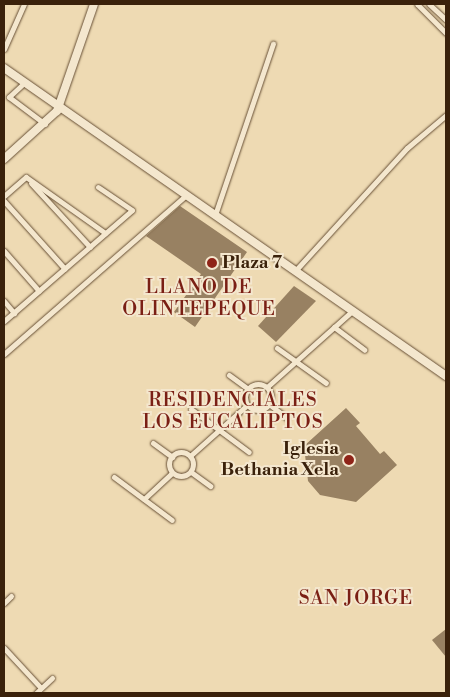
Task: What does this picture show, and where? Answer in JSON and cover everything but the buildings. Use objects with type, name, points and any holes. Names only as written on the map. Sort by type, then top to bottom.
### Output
[{"type":"main road","points":[[4,159],[45,124],[59,107],[94,4]]},
{"type":"main road","points":[[4,68],[352,311],[446,374]]},
{"type":"street","points":[[4,49],[24,4]]},
{"type":"street","points":[[417,4],[446,33]]},
{"type":"street","points":[[424,10],[429,4],[446,20]]},
{"type":"street","points":[[215,215],[273,44]]},
{"type":"street","points":[[4,101],[25,82]]},
{"type":"street","points":[[9,97],[45,124]]},
{"type":"street","points":[[295,271],[407,148],[446,115]]},
{"type":"street","points":[[4,196],[26,177]]},
{"type":"street","points":[[26,177],[105,233]]},
{"type":"street","points":[[26,177],[90,247]]},
{"type":"street","points":[[4,322],[132,210],[98,187]]},
{"type":"street","points":[[4,354],[186,195]]},
{"type":"street","points":[[4,201],[65,269]]},
{"type":"street","points":[[4,251],[40,291]]},
{"type":"street","points":[[4,301],[14,313]]},
{"type":"street","points":[[267,387],[352,311]]},
{"type":"street","points":[[334,327],[364,350]]},
{"type":"street","points":[[277,348],[326,383]]},
{"type":"street","points":[[229,375],[247,388]]},
{"type":"street","points":[[247,388],[255,384],[267,387]]},
{"type":"street","points":[[247,405],[259,410],[269,404],[271,396],[267,387]]},
{"type":"street","points":[[190,456],[247,405],[247,388]]},
{"type":"street","points":[[269,404],[287,418]]},
{"type":"street","points":[[191,409],[249,452]]},
{"type":"street","points":[[152,443],[172,457]]},
{"type":"street","points":[[172,457],[181,452],[190,456]]},
{"type":"street","points":[[190,456],[191,472]]},
{"type":"street","points":[[144,499],[172,473],[172,457]]},
{"type":"street","points":[[172,473],[182,476],[191,472]]},
{"type":"street","points":[[191,472],[210,486]]},
{"type":"street","points":[[114,477],[172,520]]},
{"type":"street","points":[[4,603],[11,596]]},
{"type":"street","points":[[4,648],[41,688]]},
{"type":"street","points":[[36,693],[52,678]]},
{"type":"place","name":"Plaza 7","points":[[212,263]]},
{"type":"place","name":"Iglesia Bethania Xela","points":[[349,460]]},
{"type":"district","name":"LLANO DE OLINTEPEQUE","points":[[199,299]]},
{"type":"district","name":"RESIDENCIALES LOS EUCALIPTOS","points":[[233,412]]},
{"type":"district","name":"SAN JORGE","points":[[356,599]]}]
